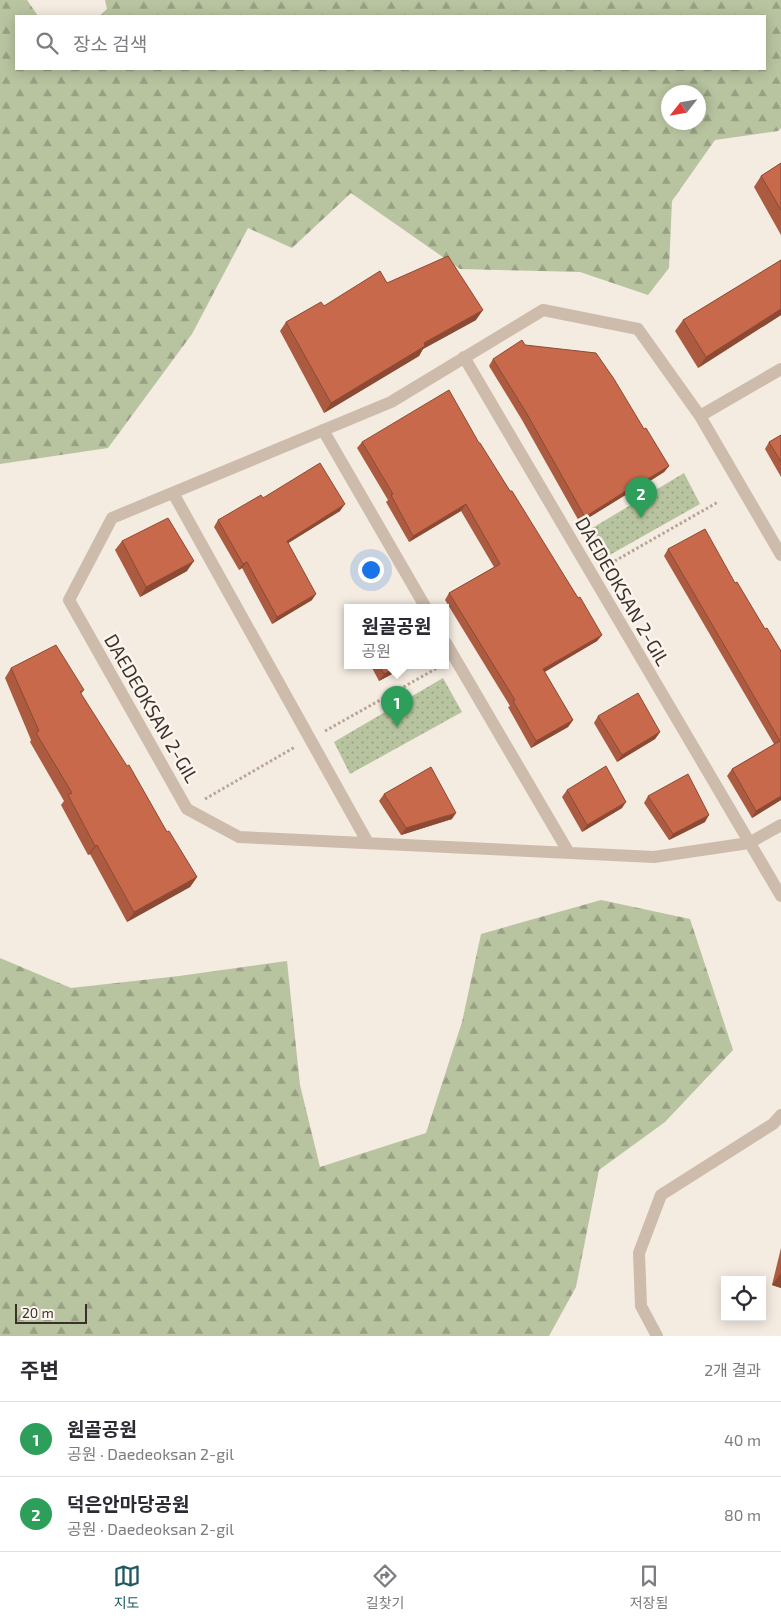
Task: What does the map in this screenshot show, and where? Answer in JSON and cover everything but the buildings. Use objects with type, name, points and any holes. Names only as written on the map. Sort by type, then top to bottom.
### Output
[{"type":"street","name":"DAEDEOKSAN 2-GIL","points":[[781,555],[700,416],[638,329],[543,310],[391,402],[112,518],[69,600],[187,809],[239,838],[654,857],[749,843],[781,825]]},
{"type":"street","name":"DAEDEOKSAN 2-GIL","points":[[464,357],[749,843]]},
{"type":"street","points":[[700,416],[781,369]]},
{"type":"street","points":[[323,430],[424,604]]},
{"type":"street","points":[[173,493],[368,844]]},
{"type":"street","points":[[449,648],[569,853]]},
{"type":"street","points":[[749,843],[781,896]]},
{"type":"street","points":[[657,1336],[641,1306],[639,1253],[661,1195],[773,1124],[781,1115]]},
{"type":"green space","points":[[0,0],[27,0],[37,15],[15,15],[15,70],[766,70],[766,15],[100,15],[107,9],[105,0],[781,0],[781,128],[778,131],[715,140],[672,201],[669,268],[648,295],[580,272],[460,269],[351,193],[292,248],[248,228],[192,334],[108,448],[0,464]]},
{"type":"green space","points":[[684,473],[700,504],[599,561],[584,533]]},
{"type":"green space","points":[[443,678],[462,712],[350,774],[334,742]]},
{"type":"green space","points":[[601,900],[690,919],[733,1050],[665,1122],[599,1170],[576,1287],[549,1336],[0,1336],[0,958],[71,988],[287,961],[300,1085],[320,1167],[426,1133],[462,1022],[481,934]]},
{"type":"place","name":"덕은안마당공원","points":[[641,518]]},
{"type":"place","name":"원골공원","points":[[397,727]]}]
